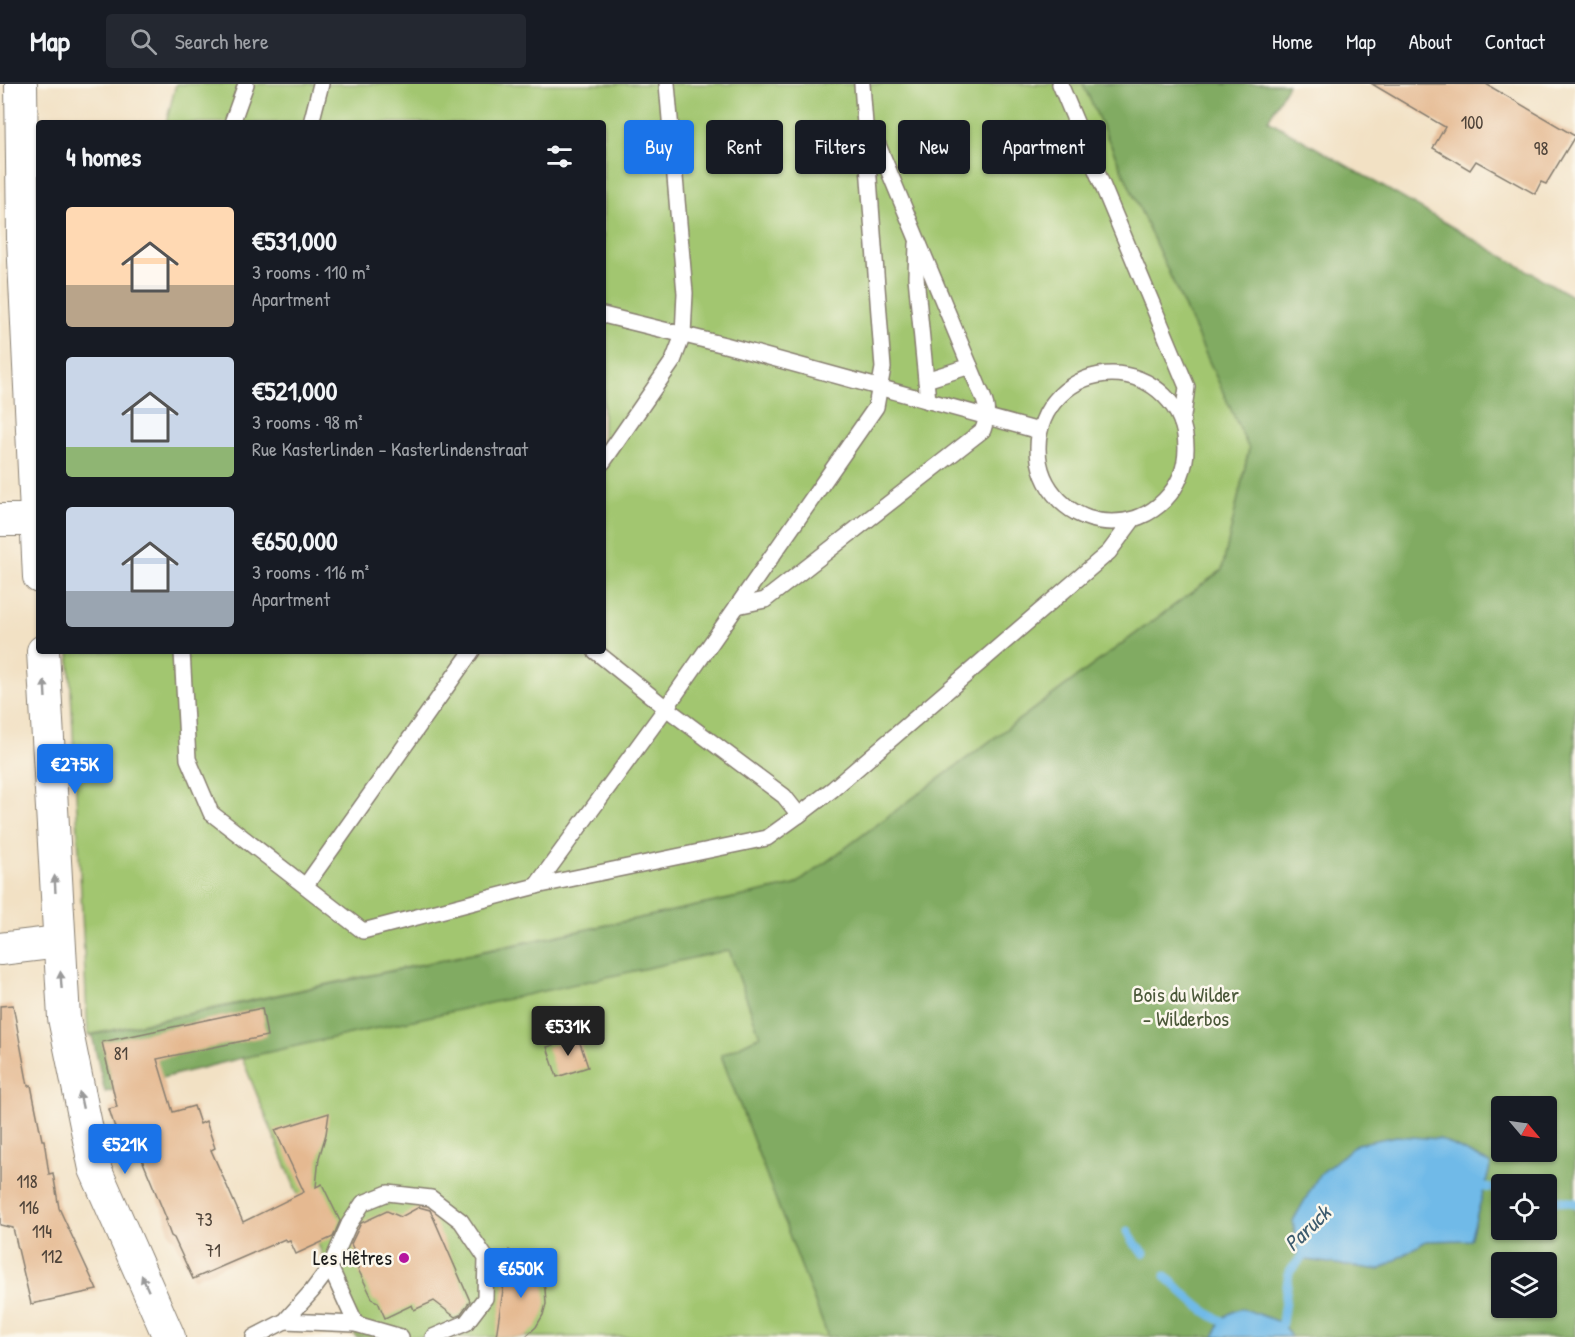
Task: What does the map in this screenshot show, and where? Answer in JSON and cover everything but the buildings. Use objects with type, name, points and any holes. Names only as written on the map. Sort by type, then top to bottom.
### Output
[{"type":"street","points":[[0,520],[36,520],[23,250],[30,174],[21,84]]},
{"type":"street","points":[[43,654],[63,1018],[95,1169],[169,1337]]},
{"type":"street","points":[[0,949],[58,942]]},
{"type":"lane","points":[[233,120],[246,84]]},
{"type":"lane","points":[[312,120],[321,84]]},
{"type":"lane","points":[[606,458],[673,361],[683,336],[685,293],[667,84]]},
{"type":"lane","points":[[862,84],[865,120]]},
{"type":"lane","points":[[1060,84],[1187,387],[1182,423],[1186,458],[1182,474],[1169,497],[1149,514],[1132,521],[1094,522],[1065,508],[1048,489],[1041,473],[1039,431],[1047,410],[1064,390],[1080,380],[1105,373],[1123,374],[1148,382],[1161,392],[1182,423]]},
{"type":"lane","points":[[737,606],[765,600],[983,429],[988,405],[886,164]]},
{"type":"lane","points":[[536,886],[666,708],[876,407],[884,368],[869,174]]},
{"type":"lane","points":[[917,238],[916,277],[928,401]]},
{"type":"lane","points":[[606,316],[1039,431]]},
{"type":"lane","points":[[926,380],[970,366]]},
{"type":"lane","points":[[182,654],[188,759],[211,813],[363,931],[536,886],[767,838],[833,789],[1109,552],[1132,521]]},
{"type":"lane","points":[[306,885],[470,654]]},
{"type":"lane","points":[[599,654],[666,708],[784,796],[799,815]]},
{"type":"lane","points":[[254,1337],[285,1321],[330,1267],[349,1224],[363,1203],[388,1193],[431,1198],[461,1221],[486,1258],[484,1298],[466,1323],[433,1337]]},
{"type":"lane","points":[[330,1267],[356,1324]]},
{"type":"lane","points":[[285,1321],[356,1324],[401,1337]]},
{"type":"green space","points":[[176,84],[1083,84],[1099,120],[982,120],[982,174],[1106,174],[1106,135],[1249,449],[1222,570],[795,885],[88,1035],[69,654],[606,654],[606,120],[167,120]]},
{"type":"green space","name":"Bois du Wilder - Wilderbos","points":[[1083,84],[1288,84],[1268,120],[1575,298],[1575,1337],[828,1337],[721,1055],[760,1036],[729,950],[242,1058],[105,1092],[92,1035],[795,885],[1222,570],[1249,449],[1106,135],[1106,120],[1099,120]]},
{"type":"green space","points":[[729,949],[760,1036],[721,1055],[828,1337],[356,1337],[242,1058]]},
{"type":"water","points":[[1396,1136],[1440,1139],[1491,1164],[1470,1240],[1426,1241],[1380,1270],[1299,1259],[1293,1221],[1319,1175],[1357,1144]]},
{"type":"water","points":[[1242,1308],[1282,1323],[1291,1337],[1214,1337],[1223,1318]]},
{"type":"waterway","name":"Paruck","points":[[1474,1185],[1491,1188]]},
{"type":"waterway","name":"Paruck","points":[[1557,1200],[1575,1203]]},
{"type":"waterway","name":"Paruck","points":[[1128,1231],[1135,1244],[1144,1253]]},
{"type":"waterway","name":"Paruck","points":[[1275,1332],[1282,1323],[1289,1272],[1308,1251]]},
{"type":"waterway","name":"Paruck","points":[[1165,1276],[1203,1310],[1230,1324]]},
{"type":"place","name":"Les Hêtres","points":[[404,1258]]}]
